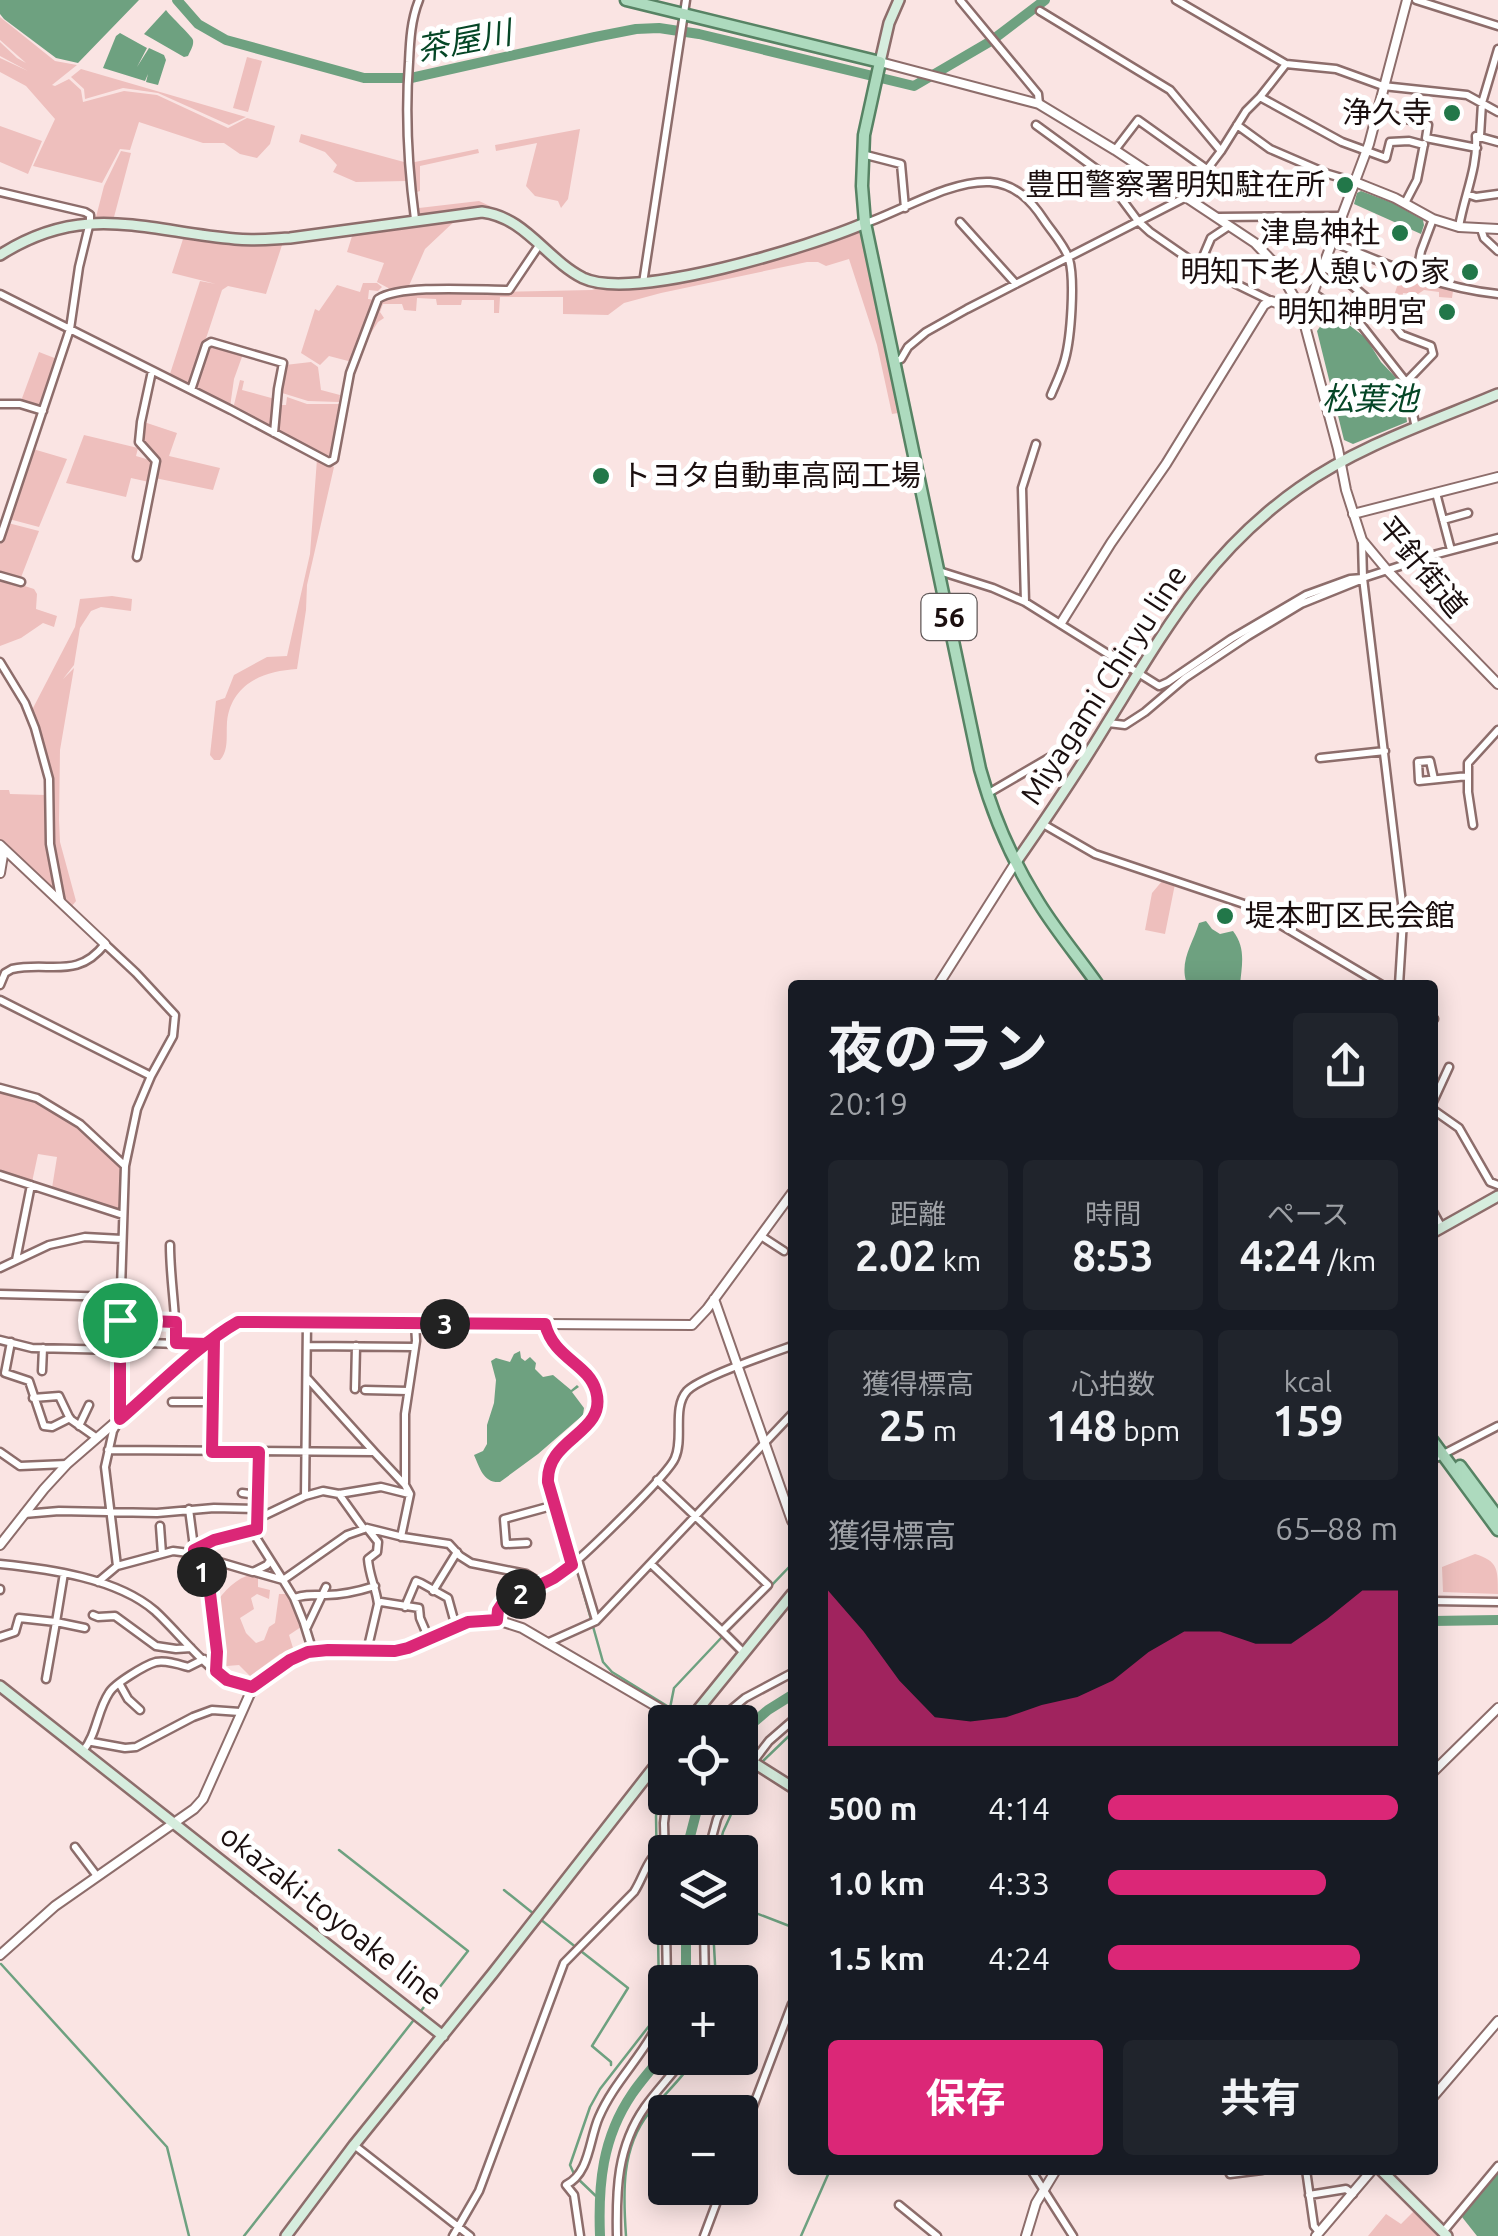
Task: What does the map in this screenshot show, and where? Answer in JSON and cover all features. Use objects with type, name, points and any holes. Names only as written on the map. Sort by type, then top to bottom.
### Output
[{"type":"main road","points":[[626,0],[683,18],[879,66],[898,0]]},
{"type":"main road","name":"56","points":[[879,66],[862,154],[865,224],[973,738],[987,794],[1016,862],[1040,904],[1094,980]]},
{"type":"main road","points":[[0,256],[44,233],[90,222],[128,222],[258,240],[482,212],[503,216],[516,224],[583,278],[616,284],[745,263],[865,224]]},
{"type":"main road","name":"Miyagami Chiryu line","points":[[1016,862],[1190,593],[1224,552],[1288,496],[1340,462],[1498,394]]},
{"type":"main road","points":[[1438,1229],[1498,1196]]},
{"type":"main road","points":[[1441,1455],[1498,1517]]},
{"type":"main road","points":[[1441,1455],[1498,1530]]},
{"type":"main road","points":[[700,1705],[788,1599]]},
{"type":"main road","name":"okazaki-toyoake line","points":[[0,1686],[443,2036],[648,1774]]},
{"type":"main road","points":[[758,1766],[788,1784]]},
{"type":"main road","points":[[286,2236],[443,2036]]},
{"type":"main road","points":[[1386,2175],[1445,2234]]},
{"type":"street","points":[[415,219],[408,161],[408,69],[412,18],[419,0]]},
{"type":"street","points":[[643,282],[686,0]]},
{"type":"street","points":[[960,0],[1038,94],[1038,104]]},
{"type":"street","points":[[1176,0],[1286,64],[1336,69],[1383,86],[1467,95],[1498,112]]},
{"type":"street","points":[[1036,125],[1103,174],[1138,221],[1199,266],[1271,302],[1300,307],[1313,293],[1367,151],[1407,0]]},
{"type":"street","points":[[1416,0],[1498,26]]},
{"type":"street","points":[[1040,12],[1170,90],[1221,151]]},
{"type":"street","points":[[1480,136],[1482,103],[1498,49]]},
{"type":"street","points":[[895,361],[926,332],[1186,197],[1246,111],[1286,64]]},
{"type":"street","name":"平針街道","points":[[879,66],[1038,104],[1255,243],[1275,264],[1300,307],[1362,540],[1498,684]]},
{"type":"street","points":[[1260,97],[1314,128],[1386,158],[1390,142],[1425,141],[1477,148]]},
{"type":"street","points":[[1377,111],[1428,125],[1416,180],[1405,202]]},
{"type":"street","points":[[1115,150],[1138,120],[1208,170]]},
{"type":"street","points":[[1238,125],[1270,149],[1405,202],[1433,219],[1459,227],[1498,228]]},
{"type":"street","points":[[1459,227],[1462,203],[1475,167],[1476,136],[1498,142]]},
{"type":"street","points":[[862,154],[901,164],[905,208]]},
{"type":"street","points":[[865,224],[974,183],[1010,186],[1036,206],[1068,258],[1071,290],[1068,345],[1052,395]]},
{"type":"street","points":[[0,192],[90,215],[70,330],[0,538]]},
{"type":"street","points":[[1466,194],[1498,194]]},
{"type":"street","points":[[1219,218],[1342,216]]},
{"type":"street","points":[[1416,276],[1420,252],[1433,219]]},
{"type":"street","points":[[960,222],[1016,284]]},
{"type":"street","points":[[1199,266],[1212,238],[1230,225]]},
{"type":"street","points":[[1481,229],[1484,238],[1498,251]]},
{"type":"street","points":[[1333,242],[1444,286],[1498,294]]},
{"type":"street","points":[[0,294],[329,462],[334,459],[350,373],[378,299],[388,292],[509,290],[540,244]]},
{"type":"street","points":[[1323,267],[1356,288],[1402,334],[1431,346],[1432,354],[1406,382]]},
{"type":"street","points":[[1313,293],[1362,326],[1406,382],[1416,428]]},
{"type":"street","points":[[1061,624],[1264,305],[1271,302]]},
{"type":"street","points":[[190,390],[206,345],[212,342],[283,363],[274,433]]},
{"type":"street","points":[[137,557],[156,462],[139,442],[152,371]]},
{"type":"street","points":[[0,404],[43,410]]},
{"type":"street","points":[[1026,602],[1022,488],[1036,444]]},
{"type":"street","points":[[1352,514],[1498,477]]},
{"type":"street","points":[[1436,493],[1451,550]]},
{"type":"street","points":[[1443,520],[1468,513]]},
{"type":"street","points":[[1108,723],[1125,725],[1184,678],[1302,604],[1387,570],[1498,538]]},
{"type":"street","points":[[1362,540],[1403,920],[1399,980]]},
{"type":"street","points":[[939,571],[1026,602],[1159,686],[1306,595],[1364,578]]},
{"type":"street","points":[[0,576],[21,582]]},
{"type":"street","points":[[0,662],[25,703],[49,779],[50,844],[61,903]]},
{"type":"street","points":[[1472,825],[1468,763],[1498,730]]},
{"type":"street","points":[[987,794],[1071,745],[1088,755]]},
{"type":"street","points":[[1320,758],[1384,751]]},
{"type":"street","points":[[1434,779],[1468,776]]},
{"type":"street","points":[[1043,824],[1095,854],[1247,905],[1374,980]]},
{"type":"street","points":[[2,847],[175,1015],[173,1036],[137,1109],[125,1166],[120,1419],[113,1431],[105,1467],[117,1566]]},
{"type":"street","points":[[0,872],[2,847]]},
{"type":"street","points":[[941,980],[1016,862]]},
{"type":"street","points":[[0,985],[5,973],[12,969],[78,965],[89,961],[105,944]]},
{"type":"street","points":[[0,1000],[152,1076]]},
{"type":"street","points":[[1438,1092],[1449,1067]]},
{"type":"street","points":[[0,1088],[37,1098],[66,1115],[125,1166]]},
{"type":"street","points":[[1438,1111],[1459,1128],[1490,1182],[1498,1185]]},
{"type":"street","points":[[0,1176],[123,1215]]},
{"type":"street","points":[[16,1260],[31,1185]]},
{"type":"street","points":[[0,1545],[67,1464],[238,1322],[692,1325],[788,1203]]},
{"type":"street","points":[[0,1268],[49,1244],[85,1236],[122,1239]]},
{"type":"street","points":[[761,1236],[784,1251]]},
{"type":"street","points":[[170,1246],[176,1343]]},
{"type":"street","points":[[0,1294],[121,1297]]},
{"type":"street","points":[[714,1299],[788,1508]]},
{"type":"street","points":[[120,1320],[176,1322]]},
{"type":"street","points":[[305,1496],[307,1321]]},
{"type":"street","points":[[405,1484],[404,1414],[416,1324]]},
{"type":"street","points":[[545,1324],[557,1349],[586,1374],[597,1395],[594,1416],[558,1452],[550,1464],[548,1482],[592,1623]]},
{"type":"street","points":[[0,1340],[43,1348],[210,1342]]},
{"type":"street","points":[[11,1342],[5,1373],[29,1381],[44,1426],[52,1427],[70,1418]]},
{"type":"street","points":[[210,1342],[212,1452]]},
{"type":"street","points":[[308,1346],[414,1347]]},
{"type":"street","points":[[355,1389],[356,1346]]},
{"type":"street","points":[[42,1370],[43,1348]]},
{"type":"street","points":[[497,1620],[500,1606],[575,1562],[675,1459],[685,1394],[737,1366],[788,1348]]},
{"type":"street","points":[[308,1378],[405,1484],[410,1494],[401,1537]]},
{"type":"street","points":[[365,1390],[408,1391]]},
{"type":"street","points":[[34,1398],[60,1396],[70,1418],[97,1438]]},
{"type":"street","points":[[172,1402],[213,1402]]},
{"type":"street","points":[[79,1426],[89,1406]]},
{"type":"street","points":[[547,1643],[592,1623],[788,1419]]},
{"type":"street","points":[[1441,1455],[1498,1426]]},
{"type":"street","points":[[108,1450],[374,1452]]},
{"type":"street","points":[[0,1452],[20,1466],[67,1464]]},
{"type":"street","points":[[259,1452],[257,1539],[294,1598],[312,1652]]},
{"type":"street","points":[[657,1480],[768,1584],[722,1632]]},
{"type":"street","points":[[257,1518],[323,1491],[338,1494],[381,1487],[410,1494]]},
{"type":"street","points":[[242,1493],[257,1494]]},
{"type":"street","points":[[338,1494],[378,1542],[378,1552],[368,1558],[378,1604],[367,1651]]},
{"type":"street","points":[[527,1544],[506,1544],[504,1518],[555,1505]]},
{"type":"street","points":[[24,1514],[257,1509]]},
{"type":"street","points":[[189,1510],[195,1552],[210,1593],[216,1671]]},
{"type":"street","points":[[160,1526],[162,1554]]},
{"type":"street","points":[[282,1580],[347,1535],[365,1528],[449,1544],[479,1566],[526,1574],[542,1584]]},
{"type":"street","points":[[195,1552],[214,1540],[257,1529]]},
{"type":"street","points":[[98,1582],[117,1566],[172,1551],[195,1552],[282,1580]]},
{"type":"street","points":[[433,1591],[457,1552]]},
{"type":"street","points":[[253,1572],[269,1561]]},
{"type":"street","points":[[0,1564],[98,1582],[132,1596],[154,1610],[227,1680],[252,1687]]},
{"type":"street","points":[[651,1564],[744,1653]]},
{"type":"street","points":[[46,1679],[64,1574]]},
{"type":"street","points":[[405,1608],[416,1581],[449,1600],[456,1627]]},
{"type":"street","points":[[294,1598],[325,1591],[356,1592],[375,1586]]},
{"type":"street","points":[[306,1628],[325,1591]]},
{"type":"street","points":[[1438,1601],[1498,1602]]},
{"type":"street","points":[[378,1604],[419,1608],[429,1640]]},
{"type":"street","points":[[94,1614],[115,1616],[156,1646],[193,1648]]},
{"type":"street","points":[[0,1636],[16,1632],[19,1618],[85,1628]]},
{"type":"street","points":[[0,1955],[55,1906],[194,1809],[203,1799],[252,1687],[290,1660],[312,1652],[395,1651],[477,1620],[497,1620],[515,1625],[656,1705]]},
{"type":"street","points":[[83,1752],[92,1742],[100,1710],[119,1683],[153,1663],[188,1667],[204,1659]]},
{"type":"street","points":[[737,1705],[788,1674]]},
{"type":"street","points":[[119,1683],[140,1710]]},
{"type":"street","points":[[1438,1767],[1498,1708]]},
{"type":"street","points":[[92,1742],[131,1748],[212,1710],[240,1712]]},
{"type":"street","points":[[758,1749],[788,1724]]},
{"type":"street","points":[[75,1847],[96,1876]]},
{"type":"street","points":[[454,2236],[479,2191],[564,1963],[634,1892],[648,1871]]},
{"type":"street","points":[[757,2095],[788,2015]]},
{"type":"street","points":[[1438,2091],[1498,2021]]},
{"type":"street","points":[[580,2236],[574,2196],[566,2185],[581,2172],[608,2099],[648,2041]]},
{"type":"street","points":[[617,2236],[617,2186],[624,2150],[643,2109],[670,2075]]},
{"type":"street","points":[[354,2145],[470,2236]]},
{"type":"street","points":[[1445,2234],[1498,2166]]},
{"type":"street","points":[[1034,2175],[1073,2236]]},
{"type":"street","points":[[1026,2236],[1036,2203],[1053,2175]]},
{"type":"street","points":[[1307,2175],[1317,2234],[1368,2175]]},
{"type":"street","points":[[1309,2195],[1346,2189],[1352,2194]]},
{"type":"street","points":[[704,2236],[716,2205]]},
{"type":"street","points":[[899,2205],[937,2236]]},
{"type":"shaded area","points":[[0,17],[55,61],[77,65],[52,85],[69,79],[81,90],[83,102],[124,91],[157,95],[228,128],[247,118],[275,126],[270,144],[257,158],[240,154],[224,143],[203,143],[139,122],[130,150],[120,149],[102,183],[33,166],[55,119],[26,86],[0,72],[0,58],[28,71],[0,56],[0,42],[26,63],[0,40]]},
{"type":"shaded area","points":[[247,57],[262,61],[248,112],[233,108]]},
{"type":"shaded area","points":[[81,69],[246,117],[229,125],[158,93],[123,88],[85,99],[84,89],[71,77]]},
{"type":"shaded area","points":[[0,126],[42,141],[28,174],[0,162]]},
{"type":"shaded area","points":[[580,129],[568,199],[561,208],[558,201],[535,196],[526,186],[537,143],[496,151],[495,145]]},
{"type":"shaded area","points":[[301,134],[404,162],[407,181],[356,182],[333,172],[337,165],[325,152],[299,142]]},
{"type":"shaded area","points":[[478,149],[479,153],[420,166],[419,208],[479,201],[489,209],[417,216],[410,163]]},
{"type":"shaded area","points":[[121,151],[131,153],[114,217],[96,217],[104,186]]},
{"type":"shaded area","points":[[458,218],[425,249],[408,288],[390,289],[377,282],[384,263],[347,252],[353,233]]},
{"type":"shaded area","points":[[860,232],[898,413],[892,414],[877,345],[849,259],[826,266],[807,262],[661,293],[624,303],[608,315],[563,314],[563,297],[500,297],[499,313],[494,313],[494,300],[437,305],[436,299],[417,298],[416,311],[404,310],[402,304],[383,304],[380,312],[384,318],[362,347],[380,300],[389,294],[643,286]]},
{"type":"shaded area","points":[[184,236],[241,245],[283,242],[266,294],[228,286],[222,290],[190,387],[169,377],[200,281],[216,284],[172,273]]},
{"type":"shaded area","points":[[1401,275],[1453,291],[1452,298],[1424,290],[1418,294],[1403,293],[1401,309],[1419,310],[1420,316],[1415,316],[1415,321],[1402,316],[1390,307]]},
{"type":"shaded area","points":[[363,283],[382,287],[369,290],[368,299],[375,300],[352,362],[329,356],[320,365],[301,353],[315,309],[319,311],[337,285],[360,292]]},
{"type":"shaded area","points":[[212,345],[243,354],[230,407],[193,389]]},
{"type":"shaded area","points":[[39,352],[57,359],[41,407],[21,401]]},
{"type":"shaded area","points":[[311,362],[318,367],[321,390],[340,395],[339,402],[308,401],[279,392],[285,365]]},
{"type":"shaded area","points":[[240,380],[244,381],[242,390],[275,399],[272,430],[233,409]]},
{"type":"shaded area","points":[[287,397],[307,404],[342,404],[329,459],[277,431],[279,405],[286,405]]},
{"type":"shaded area","points":[[144,422],[177,433],[169,456],[220,468],[213,490],[155,478],[155,456],[142,440]]},
{"type":"shaded area","points":[[84,435],[138,448],[136,456],[153,461],[149,482],[131,478],[126,497],[66,483]]},
{"type":"shaded area","points":[[33,449],[67,459],[39,527],[9,519]]},
{"type":"shaded area","points":[[317,459],[334,467],[307,585],[297,669],[261,677],[242,689],[230,709],[225,752],[220,760],[214,760],[210,755],[216,701],[225,698],[234,675],[267,657],[287,656],[310,554]]},
{"type":"shaded area","points":[[8,523],[39,531],[20,580],[0,574],[0,544]]},
{"type":"shaded area","points":[[0,578],[34,589],[36,609],[57,616],[54,627],[43,623],[0,646]]},
{"type":"shaded area","points":[[80,599],[132,599],[131,611],[101,607],[91,611],[80,628],[74,665],[63,679],[74,668],[60,750],[59,820],[60,842],[76,901],[72,906],[64,897],[52,843],[52,779],[32,710],[75,627]]},
{"type":"shaded area","points":[[0,790],[46,795],[47,845],[57,890],[53,892],[0,840]]},
{"type":"shaded area","points":[[1163,880],[1175,884],[1165,934],[1145,930],[1152,893]]},
{"type":"shaded area","points":[[0,1092],[35,1100],[78,1127],[122,1168],[119,1211],[52,1188],[57,1157],[38,1154],[32,1182],[0,1171]]},
{"type":"shaded area","points":[[1475,1554],[1495,1567],[1498,1594],[1443,1592],[1442,1567]]},
{"type":"shaded area","points":[[258,1575],[258,1587],[270,1590],[269,1599],[257,1594],[251,1598],[254,1609],[240,1618],[246,1633],[256,1643],[264,1640],[275,1623],[279,1594],[287,1594],[301,1627],[289,1635],[293,1648],[290,1652],[280,1654],[250,1676],[239,1665],[218,1662],[214,1605],[236,1582]]},
{"type":"shaded area","points":[[1416,2209],[1445,2236],[1368,2236],[1386,2214],[1401,2224]]},
{"type":"water","points":[[0,0],[139,0],[78,63],[56,58],[4,19]]},
{"type":"water","points":[[166,10],[193,40],[188,56],[144,34]]},
{"type":"water","points":[[120,33],[147,48],[137,67],[149,48],[164,55],[158,85],[146,82],[148,74],[145,81],[103,68]]},
{"type":"water","points":[[1361,191],[1423,220],[1421,234],[1354,204]]},
{"type":"water","name":"松葉池","points":[[1331,311],[1366,338],[1402,384],[1407,422],[1353,444],[1344,440],[1317,331]]},
{"type":"water","points":[[1206,921],[1220,934],[1233,931],[1242,956],[1240,980],[1186,980],[1188,952],[1199,923]]},
{"type":"water","points":[[520,1351],[525,1361],[530,1357],[536,1363],[535,1369],[543,1377],[553,1375],[571,1390],[579,1387],[572,1392],[584,1408],[583,1415],[538,1454],[500,1482],[494,1482],[483,1474],[474,1455],[487,1444],[496,1380],[491,1361],[496,1358],[510,1362]]},
{"type":"water","points":[[1498,2170],[1498,2236],[1477,2236],[1462,2217],[1473,2197]]},
{"type":"waterway","name":"茶屋川","points":[[177,0],[198,24],[226,40],[364,78],[411,78],[595,37],[659,28],[699,34],[914,86],[991,41],[1045,0]]},
{"type":"waterway","points":[[539,1328],[553,1352],[581,1376],[593,1397]]},
{"type":"waterway","points":[[563,1453],[598,1422],[599,1408]]},
{"type":"waterway","points":[[560,1511],[573,1555]]},
{"type":"waterway","points":[[576,1566],[603,1662],[612,1672],[666,1705]]},
{"type":"waterway","points":[[728,1631],[788,1568]]},
{"type":"waterway","points":[[1438,1621],[1498,1620]]},
{"type":"waterway","points":[[671,1705],[674,1688],[722,1637]]},
{"type":"waterway","points":[[758,1719],[788,1698]]},
{"type":"waterway","points":[[761,1763],[788,1737]]},
{"type":"waterway","points":[[598,2198],[575,2176],[570,2165],[590,2107],[649,2026],[659,1993],[656,1815]]},
{"type":"waterway","points":[[690,1835],[696,1815]]},
{"type":"waterway","points":[[722,1835],[731,1815]]},
{"type":"waterway","points":[[244,2236],[468,1951],[339,1850]]},
{"type":"waterway","points":[[504,1890],[534,1914]]},
{"type":"waterway","points":[[758,1914],[788,1925]]},
{"type":"waterway","points":[[540,1919],[628,1988],[592,2046],[611,2065]]},
{"type":"waterway","points":[[686,1945],[686,1965]]},
{"type":"waterway","points":[[714,1945],[715,1965]]},
{"type":"waterway","points":[[1,1964],[167,2147],[189,2236]]},
{"type":"waterway","points":[[600,2236],[601,2180],[608,2145],[622,2111],[648,2073]]},
{"type":"waterway","points":[[626,2236],[625,2187],[633,2141],[649,2113],[682,2075]]},
{"type":"waterway","points":[[801,2236],[828,2175]]},
{"type":"place","name":"浄久寺","points":[[1452,113]]},
{"type":"place","name":"豊田警察署明知駐在所","points":[[1345,185]]},
{"type":"place","name":"津島神社","points":[[1400,233]]},
{"type":"place","name":"明知下老人憩いの家","points":[[1470,272]]},
{"type":"place","name":"明知神明宮","points":[[1447,312]]},
{"type":"place","name":"トヨタ自動車高岡工場","points":[[601,476]]},
{"type":"place","name":"堤本町区民会館","points":[[1225,916]]},
{"type":"route","points":[[120,1320],[120,1419],[179,1367],[207,1344],[238,1322],[545,1324],[557,1349],[586,1374],[597,1395],[590,1423],[558,1452],[548,1468],[548,1482],[572,1565],[502,1604],[497,1620],[468,1622],[395,1651],[308,1652],[252,1687],[227,1680],[216,1671],[210,1593],[194,1550],[214,1540],[257,1529],[259,1452],[212,1452],[214,1340],[207,1344],[176,1343],[176,1322],[120,1320]]}]
